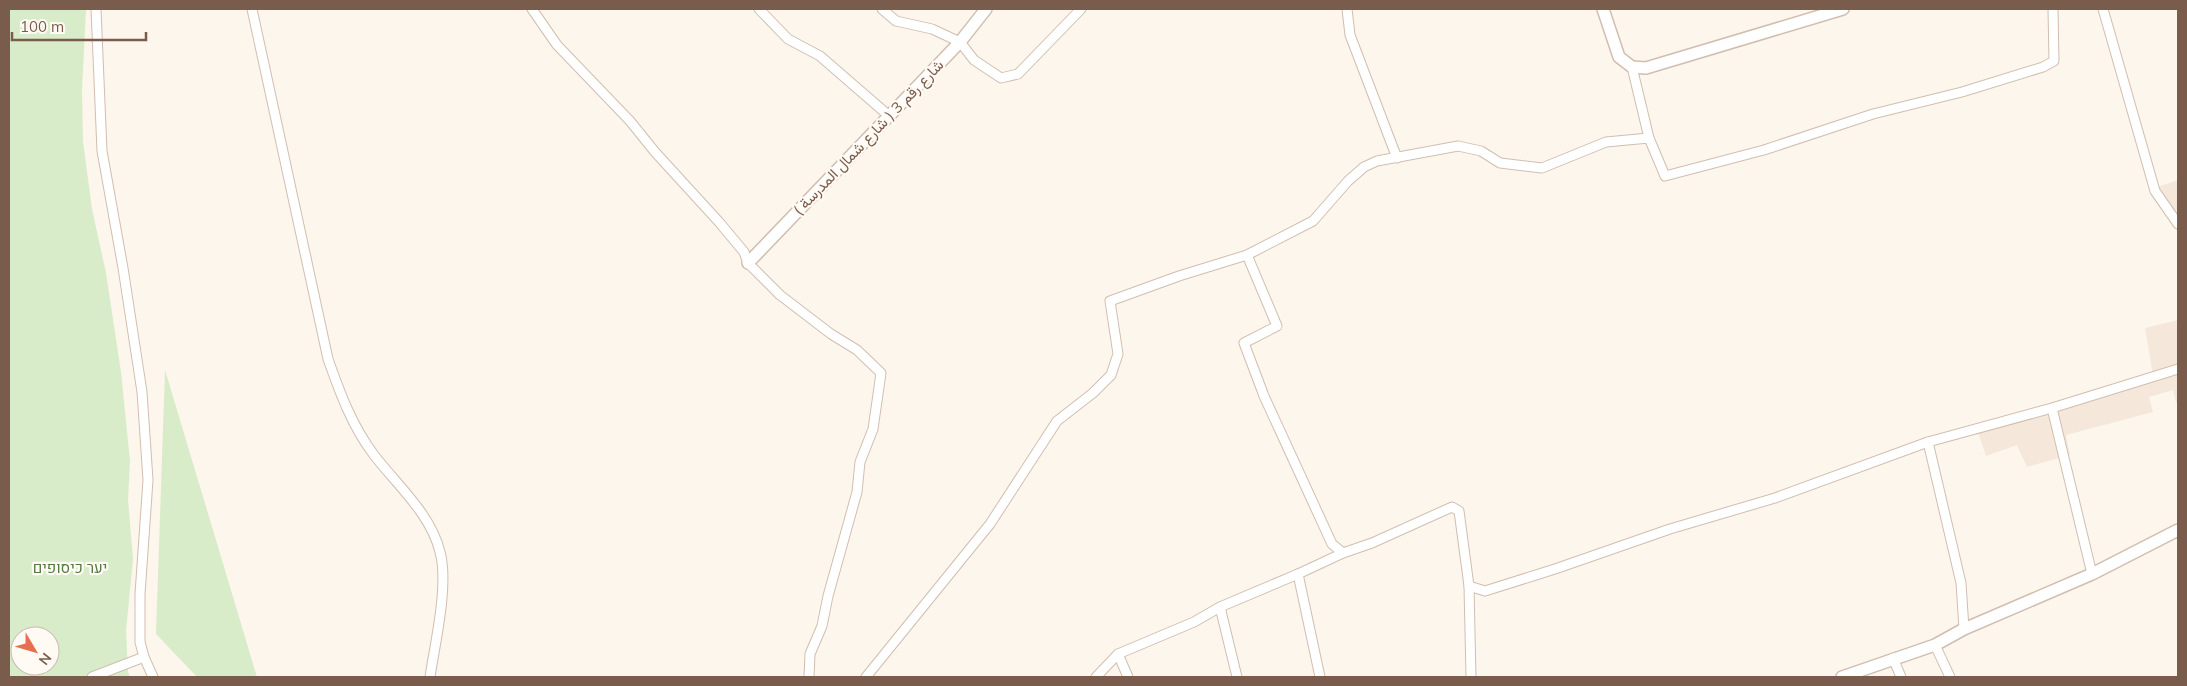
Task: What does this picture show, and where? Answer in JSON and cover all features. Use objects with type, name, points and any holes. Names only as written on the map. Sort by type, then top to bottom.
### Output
[{"type":"street","points":[[96,9],[102,151],[123,268],[142,402],[148,480],[140,594],[140,642],[144,658],[153,677]]},
{"type":"street","points":[[252,9],[328,359],[334,377],[356,428],[373,454],[415,505],[428,525],[440,552],[443,572],[430,677]]},
{"type":"street","points":[[532,9],[557,45],[630,121],[655,152],[719,222],[744,252],[748,263],[780,295],[831,334],[857,350],[881,373],[873,429],[860,462],[857,492],[828,596],[822,626],[810,654],[810,677]]},
{"type":"street","points":[[759,9],[788,39],[820,56],[888,114]]},
{"type":"street","points":[[882,9],[896,21],[932,29],[960,42],[974,60],[1001,78],[1018,74],[1081,9]]},
{"type":"street","name":"شارع رقم 3 ( شارع شمال المدرسة )","points":[[748,263],[848,160],[888,114],[960,42],[986,9]]},
{"type":"street","points":[[1348,9],[1350,35],[1397,158]]},
{"type":"street","points":[[1603,9],[1619,57],[1632,67],[1646,68],[1843,9]]},
{"type":"street","points":[[1632,67],[1649,138],[1665,176],[1764,150],[1872,114],[1962,92],[2043,66],[2054,60],[2053,9]]},
{"type":"street","points":[[2104,9],[2154,191],[2178,224]]},
{"type":"street","points":[[866,677],[990,524],[1057,421],[1092,394],[1111,375],[1118,354],[1110,301],[1179,276],[1246,255],[1313,221],[1348,181],[1364,167],[1377,161],[1458,146],[1481,151],[1500,163],[1542,168],[1606,142],[1649,138]]},
{"type":"street","points":[[1246,255],[1277,326],[1244,343],[1264,396],[1332,544],[1343,553]]},
{"type":"street","points":[[1469,586],[1484,591],[1555,569],[1670,529],[1775,498],[1928,442],[2052,408],[2178,369]]},
{"type":"street","points":[[2052,408],[2092,574]]},
{"type":"street","points":[[1928,442],[1961,584],[1964,629]]},
{"type":"street","points":[[1096,677],[1118,654],[1194,622],[1220,607],[1343,553],[1372,544],[1452,507],[1459,511],[1469,586],[1471,677]]},
{"type":"street","points":[[1842,677],[1935,645],[1964,629],[2092,574],[2178,530]]},
{"type":"street","points":[[1298,574],[1320,677]]},
{"type":"street","points":[[1220,607],[1236,677]]},
{"type":"street","points":[[1935,645],[1950,677]]},
{"type":"street","points":[[1118,654],[1128,677]]},
{"type":"street","points":[[92,677],[144,658]]},
{"type":"street","points":[[1893,658],[1901,677]]},
{"type":"shaded area","points":[[2178,180],[2178,234],[2158,187]]},
{"type":"shaded area","points":[[2178,320],[2178,402],[2176,403],[2173,390],[2149,397],[2153,412],[2066,435],[2070,455],[2027,467],[2017,445],[1986,456],[1976,427],[2153,376],[2145,328]]},
{"type":"green space","name":"יער כיסופים","points":[[9,9],[86,9],[82,90],[83,141],[92,209],[106,273],[121,372],[130,461],[128,499],[133,559],[126,631],[128,672],[130,677],[9,677]]},
{"type":"green space","points":[[165,370],[257,677],[197,677],[156,634]]}]
